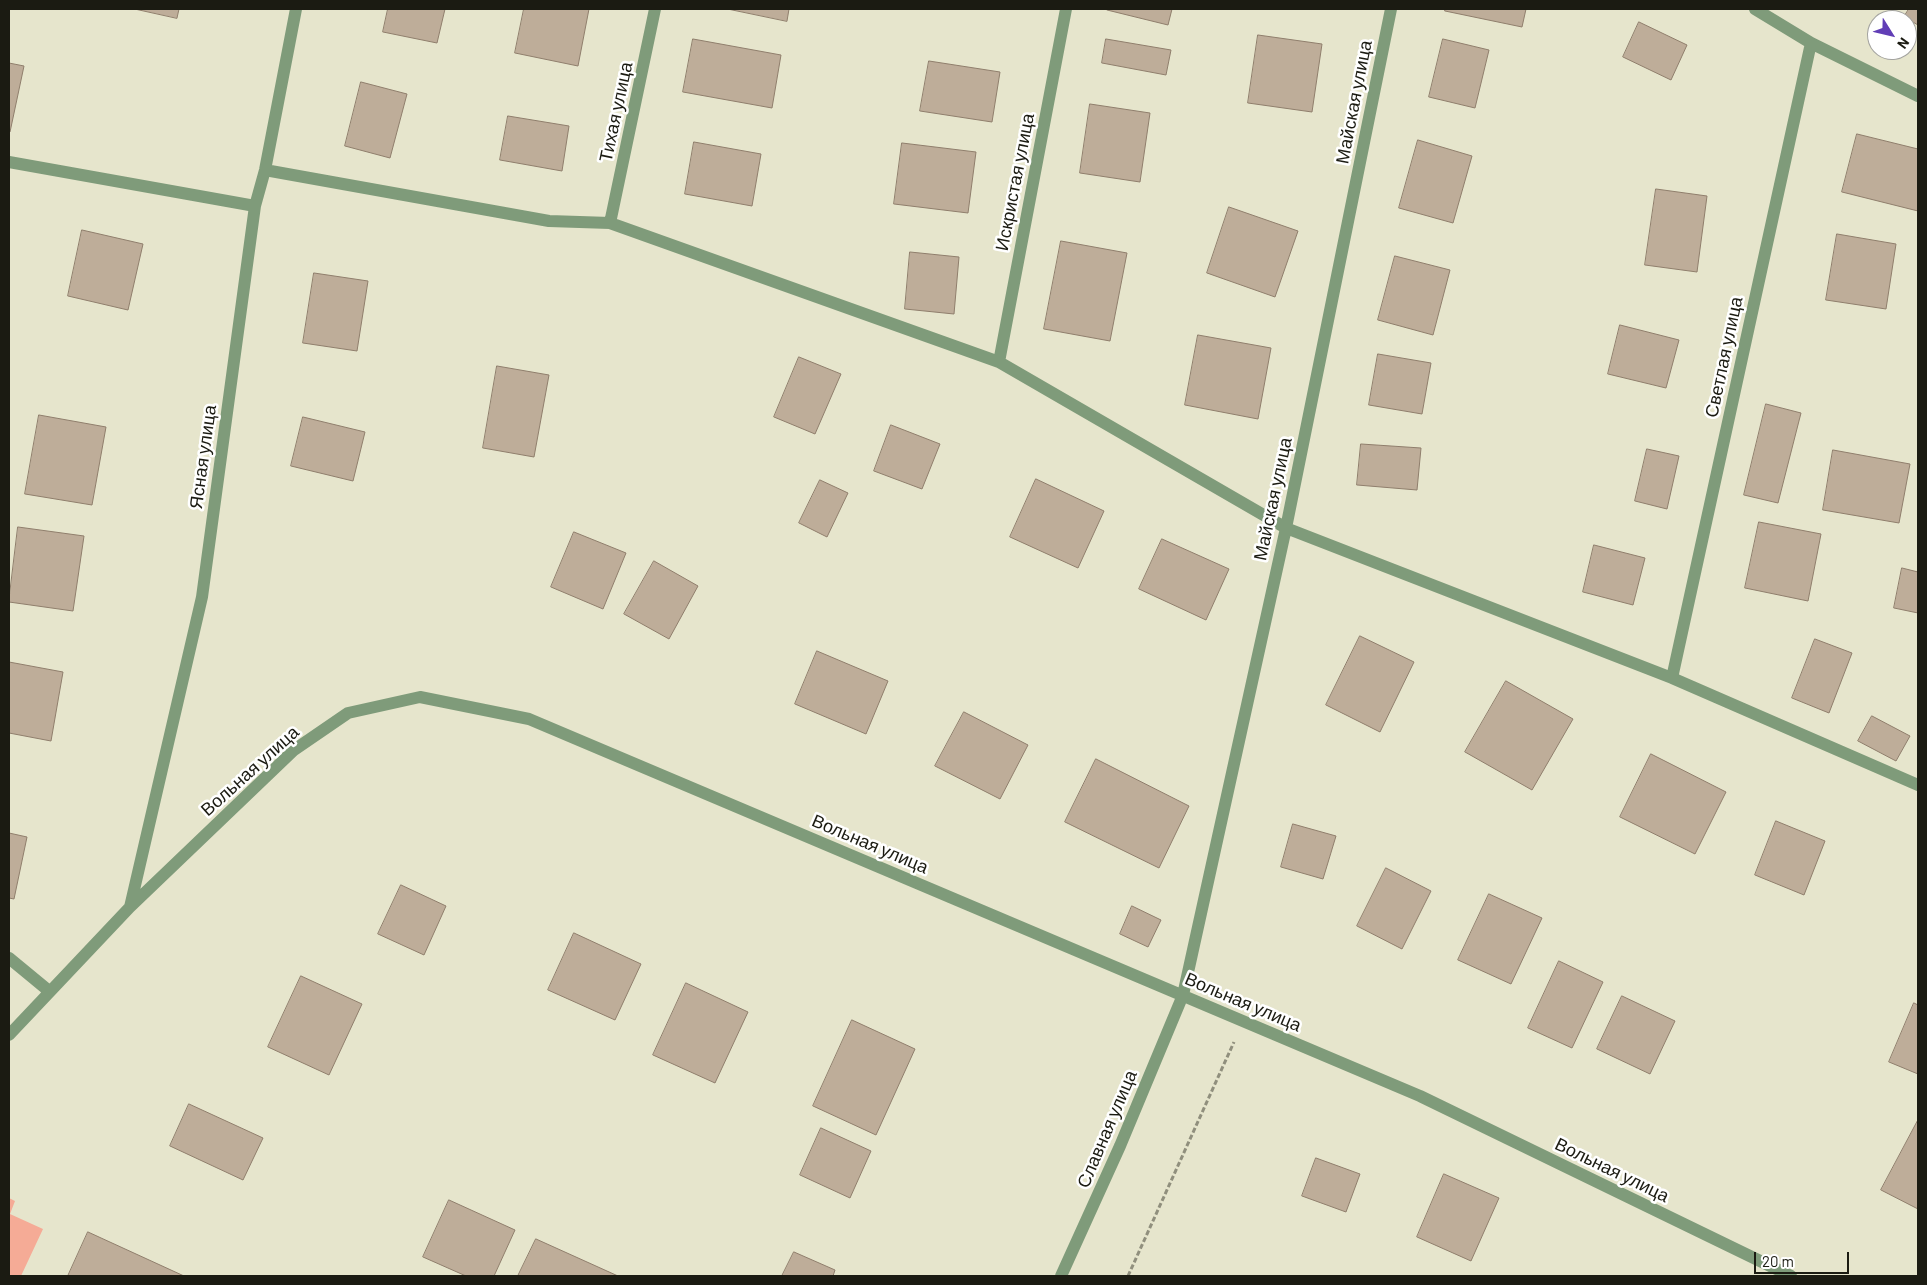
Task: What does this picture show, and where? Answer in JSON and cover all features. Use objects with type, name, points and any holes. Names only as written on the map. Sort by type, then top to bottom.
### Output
[{"type":"street","name":"Ясная улица","points":[[130,907],[202,597],[255,206],[265,170],[296,9]]},
{"type":"street","name":"Тихая улица","points":[[610,223],[656,9]]},
{"type":"street","name":"Искристая улица","points":[[999,362],[1066,9]]},
{"type":"street","name":"Майская улица","points":[[1183,995],[1286,528],[1391,9]]},
{"type":"street","points":[[1755,9],[1811,43],[1918,96]]},
{"type":"street","name":"Светлая улица","points":[[1672,678],[1811,43]]},
{"type":"street","points":[[9,162],[255,206]]},
{"type":"street","points":[[265,170],[550,222],[610,223],[999,362],[1286,528],[1672,678],[1918,785]]},
{"type":"street","name":"Вольная улица","points":[[9,1035],[130,907],[294,750],[348,712],[420,697],[529,719],[1183,995],[1420,1096],[1790,1276]]},
{"type":"street","points":[[9,958],[49,991]]},
{"type":"street","name":"Славная улица","points":[[1061,1276],[1120,1146],[1183,995]]},
{"type":"path","points":[[1128,1276],[1244,1021]]},
{"type":"shaded area","points":[[9,1198],[15,1201],[10,1214],[43,1229],[21,1276],[9,1276]]},
{"type":"building","points":[[135,9],[179,9],[177,18]]},
{"type":"building","points":[[388,9],[445,9],[437,43],[383,32]]},
{"type":"building","points":[[524,9],[589,9],[578,66],[515,53]]},
{"type":"building","points":[[728,9],[789,9],[787,21]]},
{"type":"building","points":[[1107,9],[1172,9],[1168,25]]},
{"type":"building","points":[[1445,9],[1526,9],[1522,27],[1445,11]]},
{"type":"building","points":[[1918,9],[1918,25],[1917,10],[1908,10]]},
{"type":"building","points":[[1639,22],[1687,45],[1671,80],[1623,57]]},
{"type":"building","points":[[1258,35],[1322,44],[1312,112],[1248,103]]},
{"type":"building","points":[[693,39],[781,55],[772,108],[683,92]]},
{"type":"building","points":[[1106,39],[1171,50],[1166,75],[1102,63]]},
{"type":"building","points":[[1443,39],[1489,50],[1475,108],[1429,97]]},
{"type":"building","points":[[929,61],[1000,72],[992,122],[920,111]]},
{"type":"building","points":[[9,63],[24,66],[10,132],[9,132]]},
{"type":"building","points":[[361,82],[407,94],[390,158],[345,146]]},
{"type":"building","points":[[1090,104],[1150,113],[1140,182],[1080,173]]},
{"type":"building","points":[[508,116],[569,126],[562,171],[500,160]]},
{"type":"building","points":[[1857,134],[1918,149],[1918,211],[1842,192]]},
{"type":"building","points":[[1418,140],[1472,156],[1453,223],[1399,208]]},
{"type":"building","points":[[694,142],[761,154],[752,206],[685,194]]},
{"type":"building","points":[[902,143],[976,152],[968,213],[894,204]]},
{"type":"building","points":[[1656,189],[1707,196],[1697,272],[1645,265]]},
{"type":"building","points":[[1229,207],[1298,231],[1275,297],[1207,273]]},
{"type":"building","points":[[82,230],[143,244],[128,310],[68,296]]},
{"type":"building","points":[[1837,234],[1896,244],[1886,309],[1826,300]]},
{"type":"building","points":[[1061,241],[1127,253],[1110,341],[1044,329]]},
{"type":"building","points":[[910,252],[959,257],[954,314],[905,309]]},
{"type":"building","points":[[1395,256],[1450,270],[1433,335],[1378,320]]},
{"type":"building","points":[[314,273],[368,281],[357,351],[303,343]]},
{"type":"building","points":[[1620,325],[1679,340],[1666,388],[1608,374]]},
{"type":"building","points":[[1198,335],[1271,348],[1258,419],[1185,405]]},
{"type":"building","points":[[1378,354],[1431,363],[1422,414],[1369,405]]},
{"type":"building","points":[[799,357],[841,374],[815,434],[774,417]]},
{"type":"building","points":[[497,366],[549,375],[534,457],[483,448]]},
{"type":"building","points":[[1766,404],[1801,413],[1778,503],[1744,495]]},
{"type":"building","points":[[39,415],[106,427],[92,505],[25,494]]},
{"type":"building","points":[[303,417],[365,432],[353,481],[291,466]]},
{"type":"building","points":[[891,425],[940,444],[922,489],[874,471]]},
{"type":"building","points":[[1361,444],[1421,448],[1417,490],[1357,485]]},
{"type":"building","points":[[1647,449],[1679,456],[1667,509],[1635,501]]},
{"type":"building","points":[[1833,450],[1910,464],[1899,523],[1823,510]]},
{"type":"building","points":[[1036,479],[1104,511],[1078,568],[1010,537]]},
{"type":"building","points":[[820,480],[848,493],[827,537],[799,523]]},
{"type":"building","points":[[1759,522],[1821,534],[1808,601],[1745,588]]},
{"type":"building","points":[[18,527],[84,536],[73,611],[9,602]]},
{"type":"building","points":[[574,532],[626,553],[603,609],[551,587]]},
{"type":"building","points":[[1162,539],[1229,569],[1206,620],[1139,589]]},
{"type":"building","points":[[1594,545],[1645,558],[1633,605],[1583,592]]},
{"type":"building","points":[[654,561],[698,586],[669,639],[624,614]]},
{"type":"building","points":[[1902,568],[1918,572],[1918,613],[1894,608]]},
{"type":"building","points":[[1360,636],[1414,662],[1380,732],[1326,705]]},
{"type":"building","points":[[1815,639],[1852,653],[1829,713],[1792,698]]},
{"type":"building","points":[[817,651],[888,681],[866,734],[795,704]]},
{"type":"building","points":[[9,662],[63,672],[51,741],[9,733]]},
{"type":"building","points":[[1506,681],[1573,719],[1532,790],[1465,752]]},
{"type":"building","points":[[964,712],[1028,745],[1000,799],[935,766]]},
{"type":"building","points":[[1872,716],[1910,736],[1896,761],[1858,741]]},
{"type":"building","points":[[1651,754],[1726,792],[1695,854],[1620,817]]},
{"type":"building","points":[[1096,759],[1189,806],[1159,868],[1065,822]]},
{"type":"building","points":[[1776,821],[1825,841],[1804,895],[1755,875]]},
{"type":"building","points":[[1293,824],[1336,836],[1323,879],[1281,867]]},
{"type":"building","points":[[9,833],[27,837],[14,899],[9,898]]},
{"type":"building","points":[[1386,868],[1431,891],[1402,949],[1357,926]]},
{"type":"building","points":[[401,885],[446,906],[424,955],[378,934]]},
{"type":"building","points":[[1489,894],[1542,918],[1511,984],[1458,960]]},
{"type":"building","points":[[1132,906],[1161,920],[1148,947],[1120,934]]},
{"type":"building","points":[[574,933],[641,964],[615,1020],[548,990]]},
{"type":"building","points":[[1559,961],[1603,982],[1572,1048],[1528,1028]]},
{"type":"building","points":[[301,976],[362,1004],[329,1075],[268,1047]]},
{"type":"building","points":[[686,983],[748,1012],[715,1083],[653,1055]]},
{"type":"building","points":[[1622,996],[1675,1021],[1650,1074],[1597,1049]]},
{"type":"building","points":[[1914,1003],[1918,1005],[1918,1074],[1889,1062]]},
{"type":"building","points":[[852,1020],[915,1049],[876,1135],[813,1106]]},
{"type":"building","points":[[189,1104],[263,1138],[243,1180],[170,1146]]},
{"type":"building","points":[[1918,1120],[1918,1209],[1881,1190]]},
{"type":"building","points":[[821,1128],[871,1151],[850,1198],[800,1175]]},
{"type":"building","points":[[1316,1158],[1360,1174],[1346,1212],[1302,1196]]},
{"type":"building","points":[[1444,1174],[1499,1198],[1471,1261],[1417,1237]]},
{"type":"building","points":[[449,1200],[515,1230],[494,1276],[466,1276],[423,1257]]},
{"type":"building","points":[[88,1232],[184,1276],[68,1276]]},
{"type":"building","points":[[536,1239],[618,1276],[518,1276]]},
{"type":"building","points":[[794,1252],[835,1270],[833,1276],[782,1276]]}]
